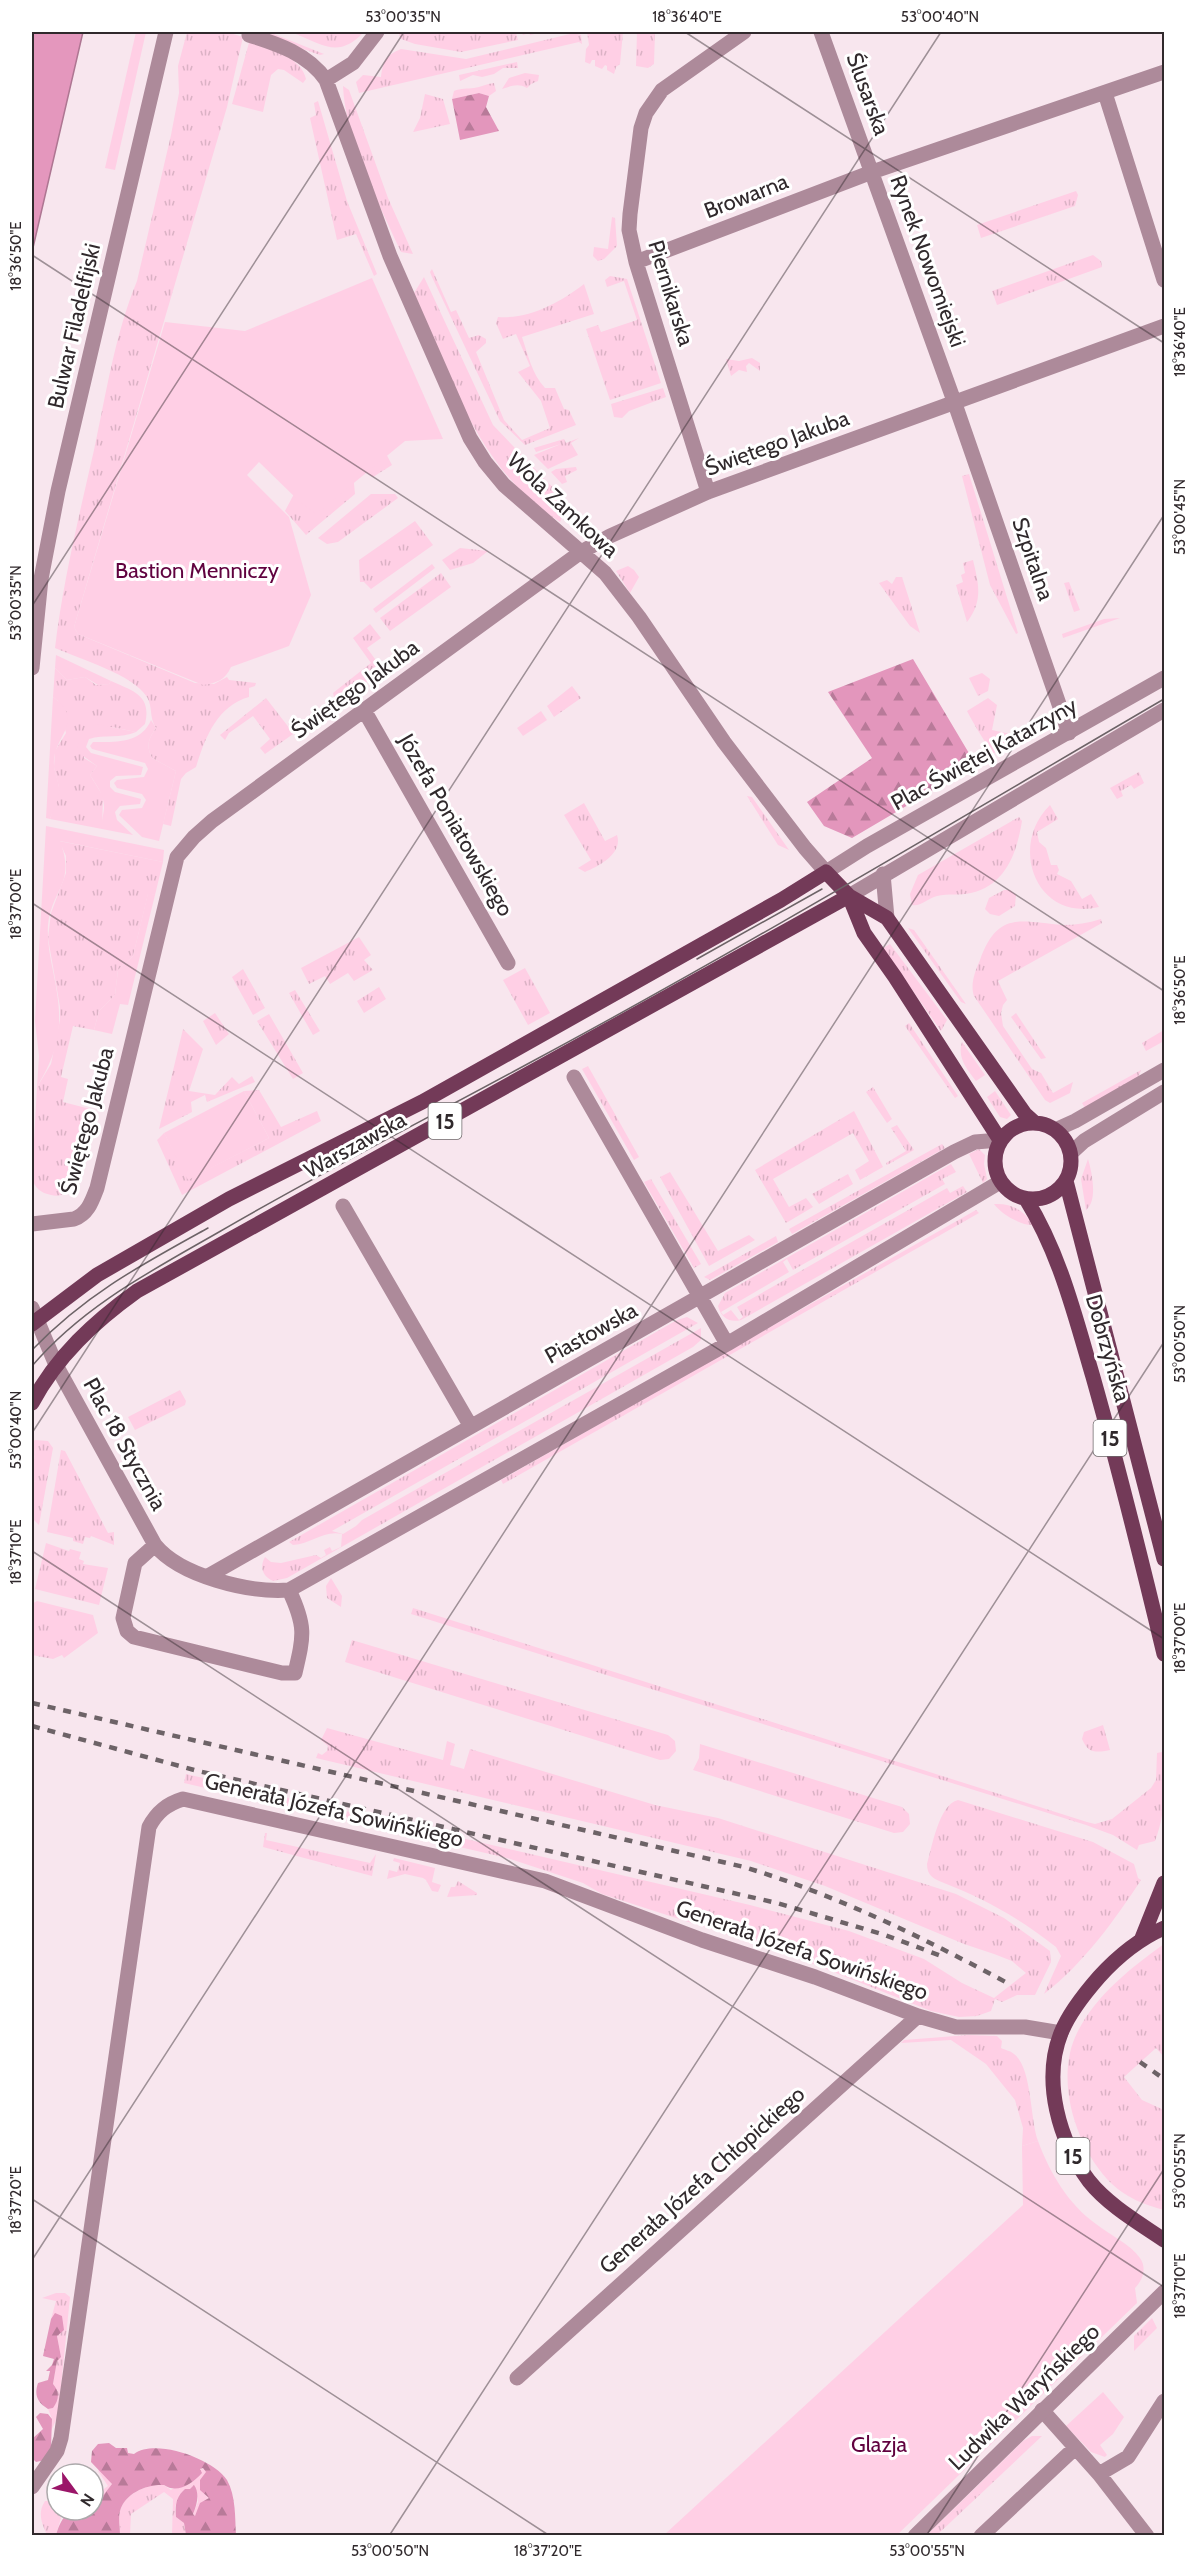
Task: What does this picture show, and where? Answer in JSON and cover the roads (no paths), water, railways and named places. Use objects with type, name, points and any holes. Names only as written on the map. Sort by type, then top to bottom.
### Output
[{"type":"main road","points":[[826,872],[849,896],[886,918],[1025,1114],[1035,1123],[1055,1130],[1064,1139],[1071,1153]]},
{"type":"main road","name":"Warszawska","points":[[33,1317],[97,1275],[228,1199],[422,1102],[781,900],[826,872]]},
{"type":"main road","points":[[849,896],[864,933],[1000,1140]]},
{"type":"main road","name":"Warszawska","points":[[56,1365],[97,1321],[137,1291],[175,1268],[849,896]]},
{"type":"main road","points":[[1000,1182],[994,1163],[995,1152],[1000,1140],[1009,1131],[1021,1125],[1035,1123]]},
{"type":"main road","name":"15","points":[[1066,1181],[1070,1170],[1071,1153]]},
{"type":"main road","points":[[1026,1200],[1050,1196],[1066,1181]]},
{"type":"main road","name":"Dobrzyńska","points":[[1066,1181],[1164,1559]]},
{"type":"main road","name":"15","points":[[1000,1182],[1017,1197],[1026,1200]]},
{"type":"main road","name":"Dobrzyńska","points":[[1026,1200],[1043,1226],[1068,1291],[1113,1448],[1164,1654]]},
{"type":"main road","name":"15","points":[[32,1403],[56,1365]]},
{"type":"main road","name":"15","points":[[1164,1883],[1142,1938],[1109,1966],[1083,1996],[1061,2033],[1056,2052],[1053,2084],[1059,2120],[1073,2156],[1090,2182],[1127,2215],[1164,2240]]},
{"type":"main road","points":[[1142,1938],[1164,1928]]},
{"type":"street","name":"Bulwar Filadelfijski","points":[[32,668],[41,579],[58,491],[165,32]]},
{"type":"street","points":[[326,80],[353,63],[378,32]]},
{"type":"street","name":"Piernikarska","points":[[708,492],[636,262],[629,230],[630,214],[641,128],[648,108],[662,90],[744,32]]},
{"type":"street","name":"Ślusarska","points":[[821,32],[872,172]]},
{"type":"street","name":"Wola Zamkowa","points":[[249,35],[292,51],[316,66],[326,80],[390,256],[470,438],[485,462],[504,485],[605,573],[724,742],[826,872]]},
{"type":"street","name":"Rynek Nowomiejski","points":[[954,401],[872,172],[1164,72]]},
{"type":"street","points":[[1105,93],[1164,280]]},
{"type":"street","name":"Browarna","points":[[636,262],[872,172]]},
{"type":"street","points":[[954,401],[1164,326]]},
{"type":"street","name":"Świętego Jakuba","points":[[32,1224],[63,1222],[80,1217],[95,1195],[171,877],[181,851],[212,821],[581,552],[609,536],[708,492],[954,401]]},
{"type":"street","name":"Szpitalna","points":[[954,401],[1069,732]]},
{"type":"street","name":"Plac Świętej Katarzyny","points":[[826,872],[867,846],[1164,678]]},
{"type":"street","name":"Józefa Poniatowskiego","points":[[364,710],[508,963]]},
{"type":"street","points":[[849,896],[1164,710]]},
{"type":"street","points":[[883,874],[886,918]]},
{"type":"street","points":[[1055,1130],[1164,1070]]},
{"type":"street","points":[[574,1077],[727,1344]]},
{"type":"street","points":[[1071,1153],[1084,1141],[1164,1092]]},
{"type":"street","name":"Piastowska","points":[[208,1576],[470,1425],[700,1298],[954,1152],[975,1142],[1000,1140]]},
{"type":"street","points":[[289,1590],[727,1344],[1000,1182]]},
{"type":"street","points":[[344,1206],[470,1425]]},
{"type":"street","name":"Plac 18 Stycznia","points":[[33,1317],[56,1365],[155,1545],[173,1561],[208,1576],[252,1588],[289,1590],[303,1624],[303,1641],[295,1673],[282,1673],[134,1637],[127,1631],[123,1618],[135,1563],[155,1545]]},
{"type":"street","name":"Generała Józefa Sowińskiego","points":[[32,2487],[57,2451],[61,2438],[149,1827],[170,1803],[183,1799],[545,1881],[702,1940],[815,1977],[918,2016],[956,2027],[1025,2027],[1061,2033]]},
{"type":"street","name":"Generała Józefa Chłopickiego","points":[[517,2378],[918,2016]]},
{"type":"street","name":"Ludwika Waryńskiego","points":[[915,2535],[1164,2292]]},
{"type":"street","points":[[1099,2474],[1128,2457],[1164,2401]]},
{"type":"street","points":[[1042,2410],[1099,2474],[1147,2535]]},
{"type":"street","points":[[981,2535],[1075,2448]]},
{"type":"tram line","points":[[32,1366],[73,1325],[119,1291],[168,1261],[297,1188],[692,973],[1164,699]]},
{"type":"tram line","points":[[697,959],[822,889]]},
{"type":"tram line","points":[[32,1350],[52,1330],[115,1282],[208,1228]]},
{"type":"railway","points":[[32,1703],[744,1867],[814,1891],[880,1919],[1011,1985]]},
{"type":"railway","points":[[32,1726],[198,1771],[777,1903],[885,1935],[944,1957]]},
{"type":"railway","points":[[1140,2062],[1164,2079]]},
{"type":"park label","name":"Bastion Menniczy","points":[[197,570]]},
{"type":"park label","name":"Glazja","points":[[879,2444]]}]
